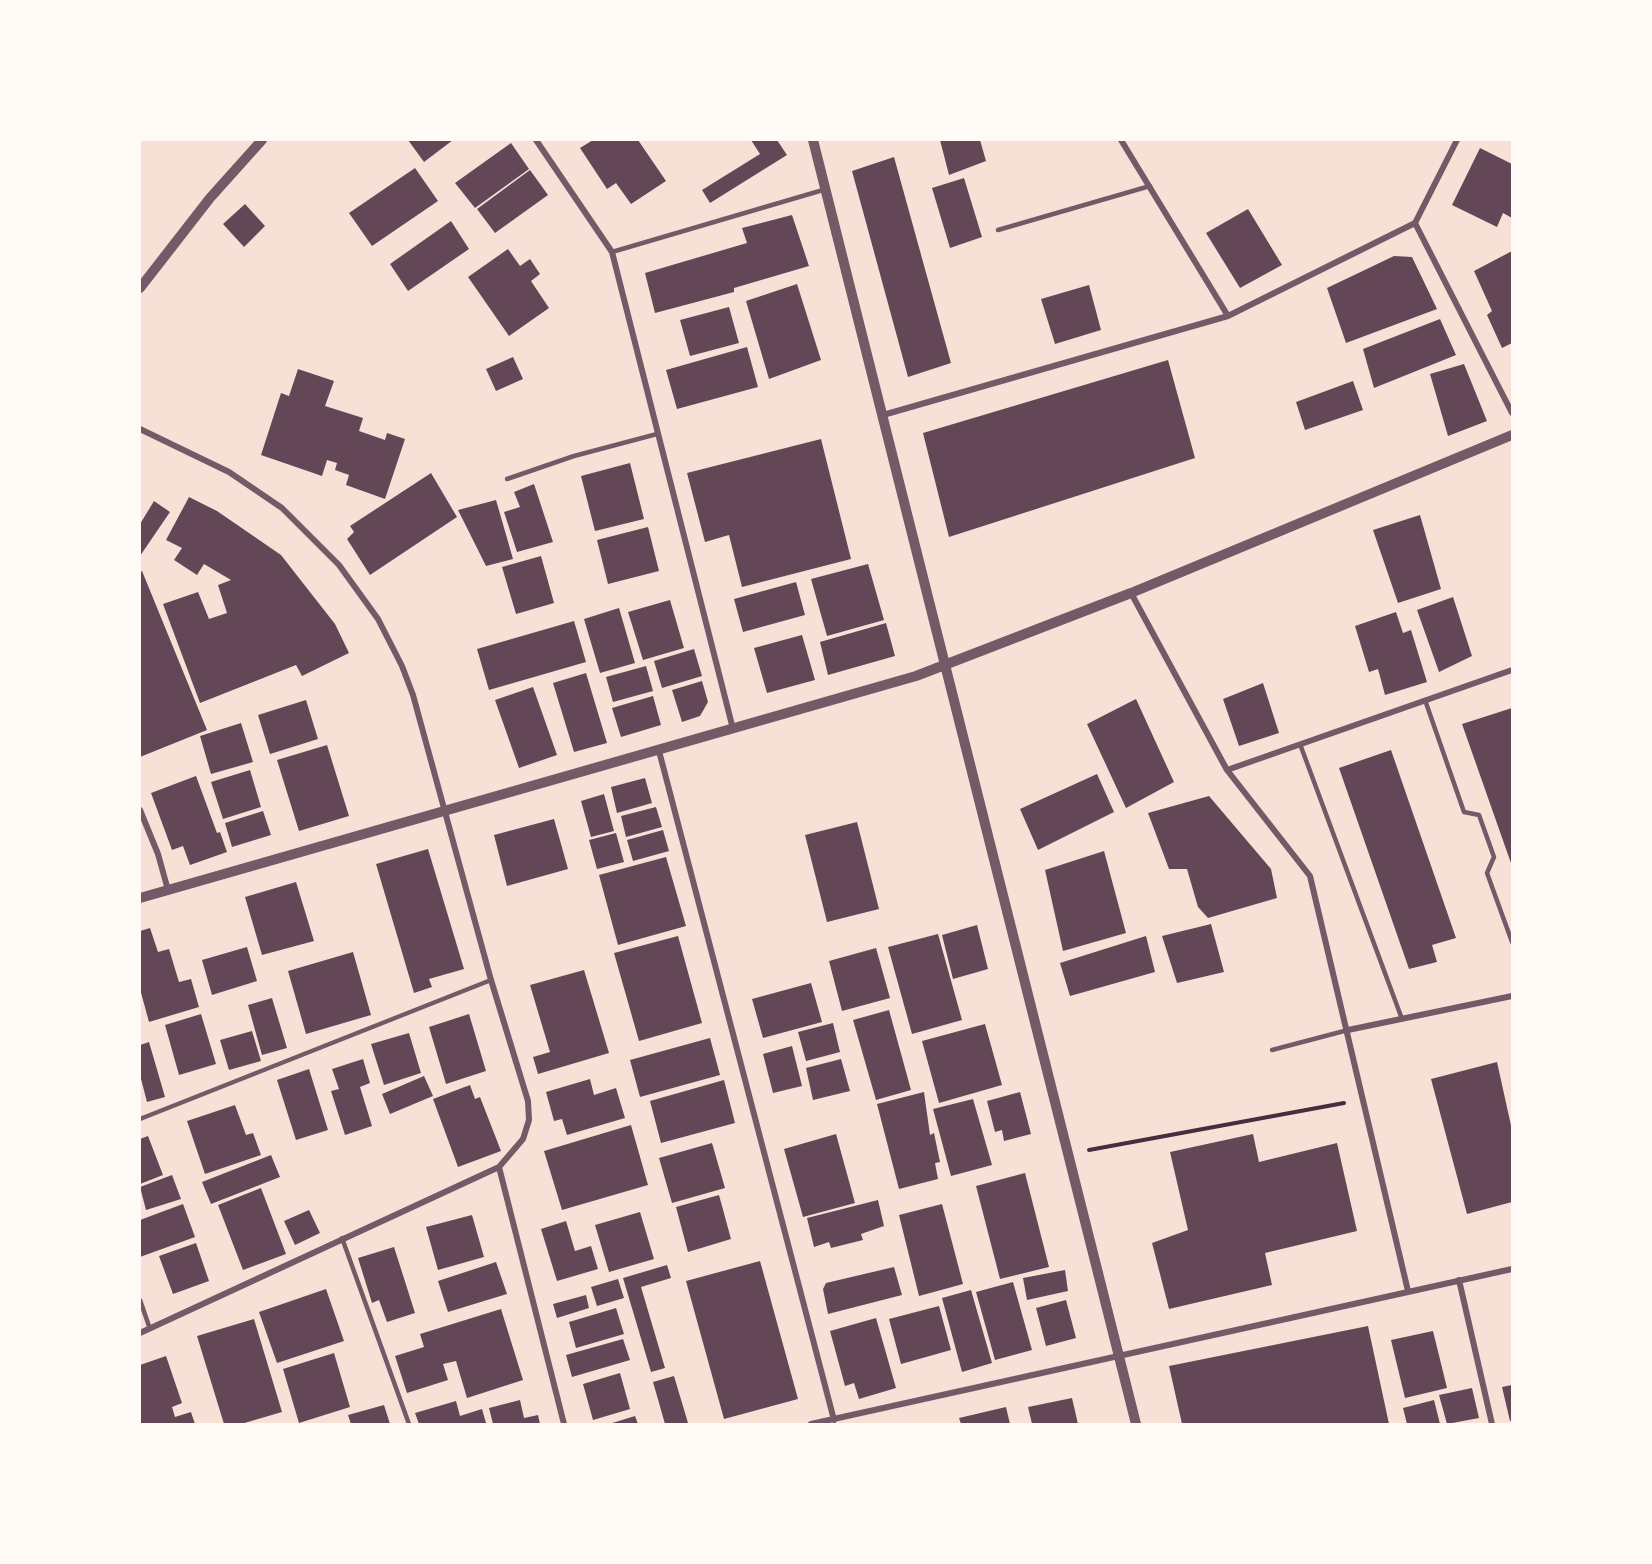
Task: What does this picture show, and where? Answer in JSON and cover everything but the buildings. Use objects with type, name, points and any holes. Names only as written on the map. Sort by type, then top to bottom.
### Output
[{"type":"street","points":[[140,288],[210,198],[262,140]]},
{"type":"street","points":[[536,140],[612,252],[733,729]]},
{"type":"street","points":[[813,140],[1136,1425]]},
{"type":"street","points":[[1121,140],[1228,316]]},
{"type":"street","points":[[883,415],[1228,316],[1415,223],[1457,140]]},
{"type":"street","points":[[1415,223],[1512,413]]},
{"type":"street","points":[[140,429],[203,459],[254,487],[308,532],[346,574],[378,619],[402,666],[445,811],[491,980],[528,1101],[528,1120],[523,1139],[512,1155],[499,1167],[140,1333]]},
{"type":"street","points":[[140,898],[916,676],[1131,593],[1512,435]]},
{"type":"street","points":[[1131,593],[1227,770],[1310,876],[1408,1291]]},
{"type":"street","points":[[1227,770],[1512,670]]},
{"type":"street","points":[[659,751],[834,1420]]},
{"type":"street","points":[[140,810],[158,854],[168,890]]},
{"type":"street","points":[[1348,1030],[1512,996]]},
{"type":"street","points":[[499,1167],[564,1425]]},
{"type":"street","points":[[811,1425],[1512,1269]]},
{"type":"street","points":[[1459,1280],[1492,1425]]},
{"type":"lane","points":[[998,230],[1150,186]]},
{"type":"lane","points":[[612,252],[826,189]]},
{"type":"lane","points":[[507,478],[574,456],[657,434]]},
{"type":"lane","points":[[1425,700],[1464,812],[1479,815],[1494,857],[1487,873],[1512,942]]},
{"type":"lane","points":[[1300,744],[1402,1018]]},
{"type":"lane","points":[[140,1119],[491,980]]},
{"type":"lane","points":[[1272,1050],[1348,1030]]},
{"type":"lane","points":[[342,1238],[409,1425]]},
{"type":"lane","points":[[140,1300],[150,1329]]},
{"type":"path","points":[[1068,1154],[1364,1099]]}]
